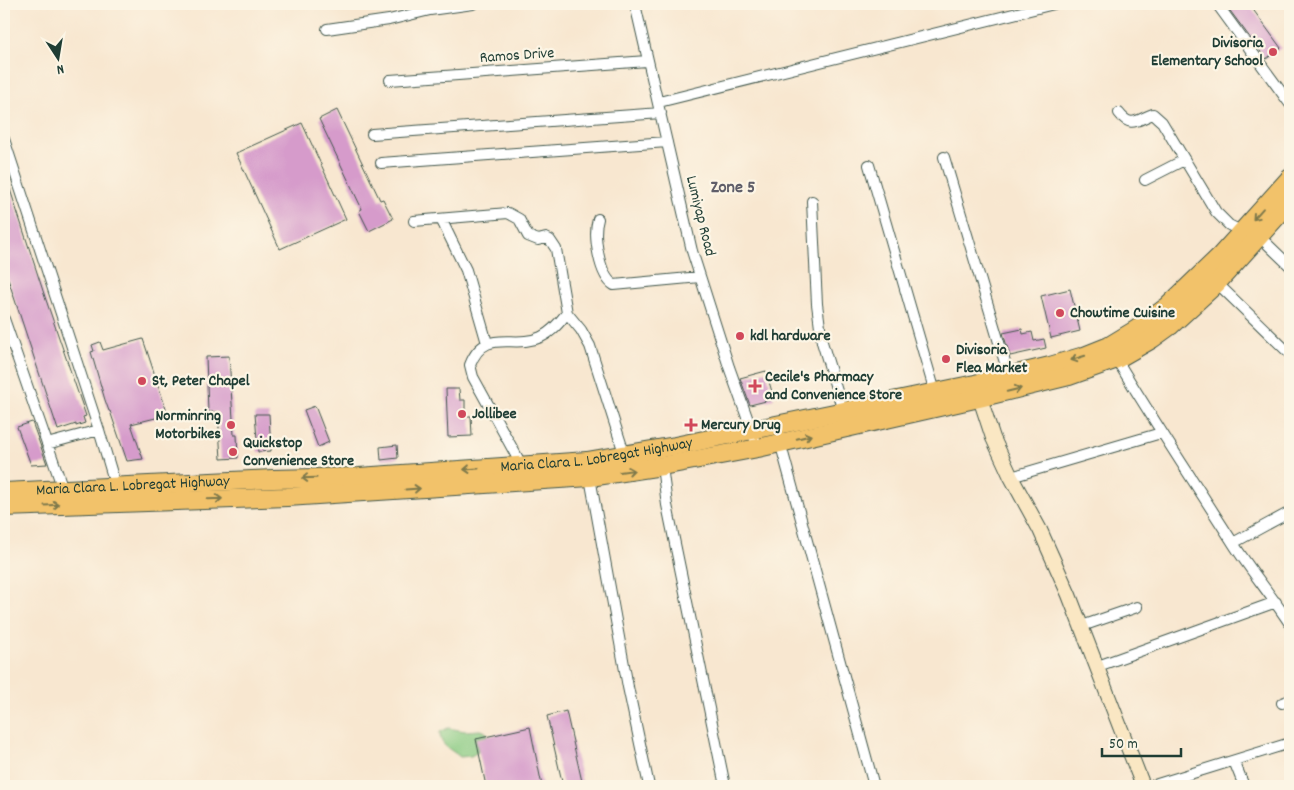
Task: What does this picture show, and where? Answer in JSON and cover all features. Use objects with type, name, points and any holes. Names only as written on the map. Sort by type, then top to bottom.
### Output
[{"type":"highway","name":"Maria Clara L. Lobregat Highway","points":[[4,492],[63,489],[119,495],[287,497],[588,469],[662,466],[758,448],[977,391],[1069,376],[1113,353],[1152,339],[1170,326],[1217,283],[1290,178]]},
{"type":"highway","name":"Maria Clara L. Lobregat Highway","points":[[4,507],[265,480],[359,477],[522,466],[588,469],[625,456],[935,392],[977,391],[1008,376],[1067,361],[1113,353],[1137,329],[1168,306],[1200,276],[1290,202]]},
{"type":"street","points":[[327,29],[404,17],[430,7],[474,4]]},
{"type":"street","name":"Lumiyap Road","points":[[635,4],[692,251],[729,367],[758,448]]},
{"type":"street","points":[[659,102],[1054,4]]},
{"type":"street","points":[[1218,4],[1290,104]]},
{"type":"street","name":"Ramos Drive","points":[[390,80],[647,61]]},
{"type":"street","points":[[372,134],[661,113]]},
{"type":"street","points":[[1119,113],[1124,120],[1131,122],[1153,114],[1157,116],[1216,212],[1229,225],[1251,234],[1290,266]]},
{"type":"street","points":[[4,139],[119,495]]},
{"type":"street","points":[[382,163],[667,142]]},
{"type":"street","points":[[944,157],[1008,376]]},
{"type":"street","points":[[1145,180],[1184,160]]},
{"type":"street","points":[[869,166],[935,392]]},
{"type":"street","points":[[812,201],[817,304],[822,342],[843,411]]},
{"type":"street","points":[[414,221],[508,213],[519,219],[528,236],[538,240],[546,238],[550,240],[556,249],[567,313],[581,330],[590,346],[625,456]]},
{"type":"street","points":[[441,219],[466,270],[487,343]]},
{"type":"street","points":[[598,219],[595,237],[606,276],[609,282],[614,285],[621,286],[700,276]]},
{"type":"street","points":[[1217,283],[1290,354]]},
{"type":"street","points":[[522,466],[470,370],[472,360],[487,343],[493,341],[528,341],[542,337],[558,324],[567,313]]},
{"type":"street","points":[[4,319],[63,489]]},
{"type":"street","points":[[1113,353],[1161,433],[1233,543],[1290,624]]},
{"type":"street","points":[[977,391],[993,438],[1040,530],[1082,626],[1143,786]]},
{"type":"street","points":[[47,444],[99,430]]},
{"type":"street","points":[[1011,476],[1161,433]]},
{"type":"street","points":[[780,442],[874,786]]},
{"type":"street","points":[[662,466],[667,505],[725,786]]},
{"type":"street","points":[[588,469],[628,687],[649,786]]},
{"type":"street","points":[[1233,543],[1290,512]]},
{"type":"street","points":[[1098,666],[1276,602]]},
{"type":"street","points":[[1082,626],[1137,607]]},
{"type":"street","points":[[1151,786],[1290,743]]},
{"type":"street","points":[[1234,760],[1244,786]]},
{"type":"green space","points":[[448,728],[465,731],[480,730],[489,735],[475,738],[478,752],[471,756],[460,757],[441,741],[440,732]]},
{"type":"building","points":[[1225,4],[1249,4],[1281,48],[1266,59]]},
{"type":"building","points":[[337,110],[380,200],[383,199],[393,219],[369,231],[359,211],[362,209],[319,119]]},
{"type":"building","points":[[302,123],[346,219],[280,249],[236,153]]},
{"type":"building","points":[[5,174],[86,416],[83,417],[85,423],[76,426],[76,424],[58,430],[4,267]]},
{"type":"building","name":"Chowtime Cuisine","points":[[1070,289],[1080,331],[1051,338],[1041,296]]},
{"type":"building","points":[[1022,329],[1023,334],[1032,332],[1034,341],[1044,339],[1046,348],[1010,356],[1003,333]]},
{"type":"building","points":[[143,339],[168,415],[131,424],[143,459],[127,461],[105,400],[91,352],[94,351],[92,345],[100,342],[103,350]]},
{"type":"building","points":[[229,356],[234,435],[237,435],[238,458],[221,459],[218,412],[208,412],[206,357]]},
{"type":"building","points":[[766,371],[774,399],[750,405],[740,378]]},
{"type":"building","points":[[446,389],[459,389],[460,400],[465,400],[465,416],[471,416],[472,436],[448,437]]},
{"type":"building","points":[[315,406],[329,442],[318,447],[304,410]]},
{"type":"building","points":[[255,414],[269,414],[271,451],[258,452]]},
{"type":"building","points":[[32,422],[47,464],[31,465],[17,427]]},
{"type":"building","points":[[397,445],[398,458],[381,460],[380,447]]},
{"type":"building","points":[[566,711],[583,786],[563,786],[547,716]]},
{"type":"building","points":[[530,727],[542,786],[486,786],[476,739]]},
{"type":"place","name":"Divisoria Elementary School","points":[[1273,52]]},
{"type":"place","name":"Chowtime Cuisine","points":[[1060,313]]},
{"type":"place","name":"kdl hardware","points":[[740,336]]},
{"type":"place","name":"Divisoria Flea Market","points":[[946,359]]},
{"type":"place","name":"St, Peter Chapel","points":[[142,381]]},
{"type":"place","name":"Cecile's Pharmacy and Convenience Store","points":[[755,386]]},
{"type":"place","name":"Jollibee","points":[[462,414]]},
{"type":"place","name":"Norminring Motorbikes","points":[[231,425]]},
{"type":"place","name":"Mercury Drug","points":[[691,425]]},
{"type":"place","name":"Quickstop Convenience Store","points":[[233,452]]},
{"type":"district","name":"Zone 5","points":[[733,188]]}]
